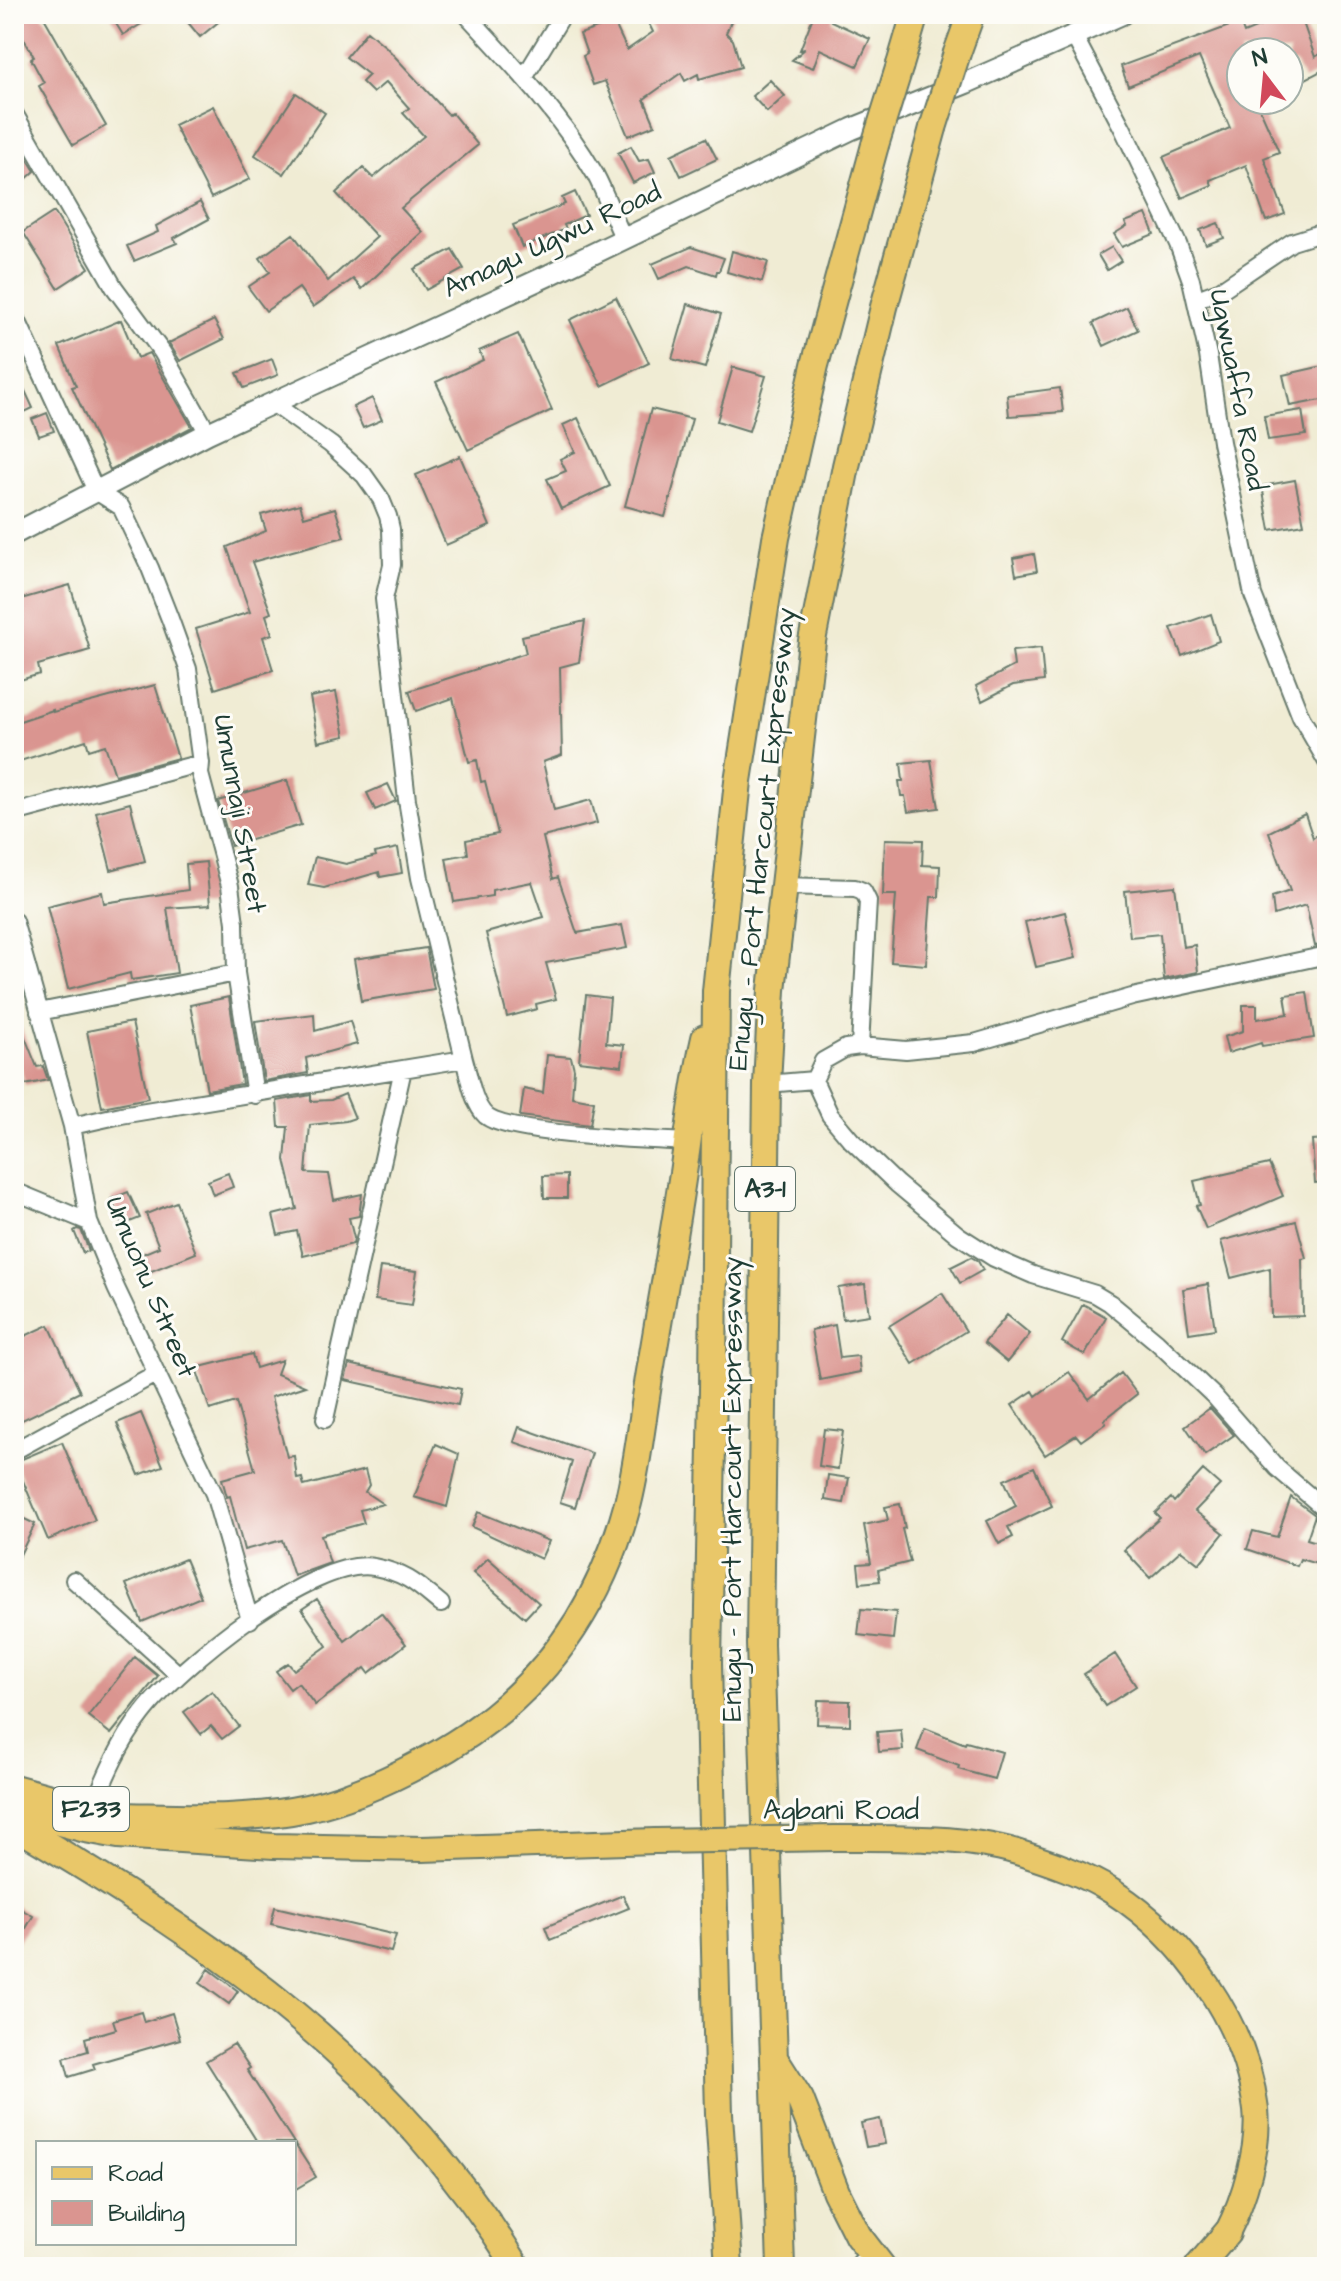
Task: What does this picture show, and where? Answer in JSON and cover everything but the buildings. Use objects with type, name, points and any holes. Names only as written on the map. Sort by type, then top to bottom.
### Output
[{"type":"highway","name":"Enugu - Port Harcourt Expressway","points":[[729,2267],[719,2114],[708,1663],[714,1374],[716,991],[738,781],[776,538],[815,365],[875,145],[915,14]]},
{"type":"highway","name":"Enugu - Port Harcourt Expressway","points":[[781,2267],[760,1644],[767,1084],[772,990],[812,641],[846,466],[884,307],[933,128],[971,14]]},
{"type":"highway","points":[[120,1816],[270,1814],[339,1800],[369,1789],[463,1741],[506,1708],[544,1668],[584,1613],[606,1567],[628,1502],[696,1079],[716,991]]},
{"type":"highway","points":[[14,1825],[161,1913],[294,2011],[373,2084],[442,2159],[490,2222],[517,2267]]},
{"type":"highway","points":[[773,2057],[800,2099],[868,2266]]},
{"type":"highway","points":[[1198,2267],[1227,2233]]},
{"type":"highway","points":[[1221,2267],[1227,2233]]},
{"type":"main road","name":"Agbani Road","points":[[14,1787],[120,1816],[164,1839]]},
{"type":"main road","name":"Agbani Road","points":[[14,1811],[118,1836],[274,1846],[422,1849],[655,1841],[923,1838],[1015,1852],[1072,1872],[1112,1891],[1148,1918],[1206,1984],[1232,2028],[1247,2068],[1256,2112],[1247,2184],[1227,2233]]},
{"type":"street","points":[[466,14],[534,88],[573,139],[598,178],[623,237]]},
{"type":"street","points":[[524,78],[563,14]]},
{"type":"street","name":"Amagu Ugwu Road","points":[[14,534],[208,433],[852,129],[1122,14]]},
{"type":"street","name":"Ugwuaffa Road","points":[[1074,36],[1178,244],[1197,299],[1221,442],[1253,595],[1301,717],[1327,762]]},
{"type":"street","points":[[14,113],[114,287],[162,352],[208,433]]},
{"type":"street","points":[[1197,299],[1221,290],[1292,242],[1327,231]]},
{"type":"street","points":[[14,313],[96,491]]},
{"type":"street","points":[[274,404],[331,445],[364,475],[381,499],[388,516],[392,565],[384,599],[407,800],[420,878],[464,1059],[480,1110],[489,1119],[501,1123],[575,1135],[688,1142]]},
{"type":"street","name":"Umunnaji Street","points":[[96,491],[121,507],[150,568],[188,669],[200,774],[230,886],[235,923],[236,973],[255,1095]]},
{"type":"street","points":[[14,813],[201,763]]},
{"type":"street","points":[[783,886],[855,888],[866,895],[868,912],[860,1046]]},
{"type":"street","name":"Umuonu Street","points":[[14,921],[72,1126],[89,1222],[116,1288],[214,1494],[250,1620]]},
{"type":"street","points":[[1327,955],[1132,997],[974,1043],[906,1050],[860,1046],[846,1048],[823,1061],[814,1080],[830,1115],[897,1184],[958,1235],[994,1258],[1033,1275],[1095,1294],[1110,1303],[1214,1396],[1277,1468],[1327,1511]]},
{"type":"street","points":[[39,1012],[236,973]]},
{"type":"street","points":[[72,1126],[121,1115],[464,1059]]},
{"type":"street","points":[[325,1419],[403,1069]]},
{"type":"street","points":[[767,1084],[814,1080]]},
{"type":"street","points":[[14,1191],[89,1222]]},
{"type":"street","points":[[14,1451],[157,1373]]},
{"type":"street","points":[[92,1809],[121,1743],[142,1713],[179,1675],[250,1620],[315,1578],[348,1567],[371,1567],[407,1576],[441,1604]]},
{"type":"street","points":[[74,1580],[179,1675]]}]
